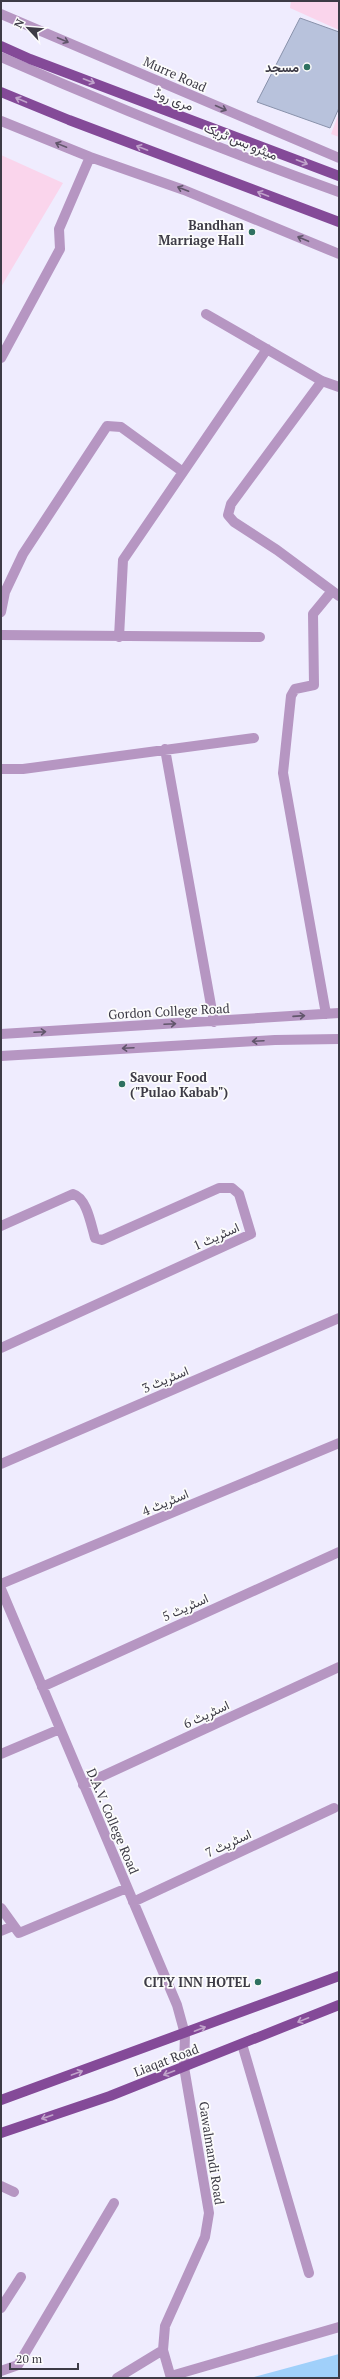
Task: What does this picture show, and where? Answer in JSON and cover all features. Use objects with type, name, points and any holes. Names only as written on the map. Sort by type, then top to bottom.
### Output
[{"type":"main road","name":"مری روڈ","points":[[1,46],[30,59],[339,176]]},
{"type":"main road","points":[[1,92],[69,120],[339,222]]},
{"type":"main road","name":"Liaqat Road","points":[[1,2100],[185,2034],[339,1976]]},
{"type":"main road","name":"Liaqat Road","points":[[1,2133],[184,2067],[339,2006]]},
{"type":"street","name":"Murre Road","points":[[1,14],[339,158]]},
{"type":"street","name":"میٹرو بس ٹریک","points":[[1,57],[76,90],[279,171],[339,192]]},
{"type":"street","points":[[1,121],[90,157],[184,190],[339,254]]},
{"type":"street","points":[[1,358],[60,249],[58,229],[90,157]]},
{"type":"street","points":[[206,314],[322,381],[339,387]]},
{"type":"street","points":[[119,637],[123,560],[268,350]]},
{"type":"street","points":[[322,381],[231,504],[228,515],[234,522],[277,550],[335,593],[312,614],[314,685],[295,689],[291,696],[283,773],[326,1014]]},
{"type":"street","points":[[1,612],[5,592],[23,554],[107,426],[121,427],[183,472]]},
{"type":"street","points":[[1,635],[260,637]]},
{"type":"street","points":[[1,769],[23,769],[254,738]]},
{"type":"street","points":[[165,749],[214,1022]]},
{"type":"street","name":"Gordon College Road","points":[[1,1034],[214,1022],[339,1013]]},
{"type":"street","points":[[1,1056],[275,1040],[339,1039]]},
{"type":"street","name":"اسٹریٹ 1","points":[[1,1226],[72,1194],[78,1196],[83,1201],[95,1238],[102,1240],[220,1188],[232,1188],[239,1194],[251,1234],[1,1348]]},
{"type":"street","name":"اسٹریٹ 3","points":[[1,1464],[339,1318]]},
{"type":"street","name":"اسٹریٹ 4","points":[[1,1584],[339,1443]]},
{"type":"street","name":"اسٹریٹ 5","points":[[42,1687],[339,1552]]},
{"type":"street","name":"D.A.V. College Road","points":[[1,1589],[177,2005],[185,2034],[184,2067]]},
{"type":"street","name":"اسٹریٹ 6","points":[[83,1785],[339,1667]]},
{"type":"street","points":[[1,1754],[60,1729]]},
{"type":"street","name":"اسٹریٹ 7","points":[[133,1902],[334,1808]]},
{"type":"street","points":[[1,1908],[19,1933],[127,1888]]},
{"type":"street","points":[[1,1931],[13,1926]]},
{"type":"street","points":[[242,2044],[310,2273]]},
{"type":"street","name":"Gawalmandi Road","points":[[171,2377],[163,2350],[165,2326],[205,2237],[209,2213],[184,2067]]},
{"type":"street","points":[[1,2186],[14,2192]]},
{"type":"street","points":[[1,2371],[18,2365],[114,2203]]},
{"type":"street","points":[[1,2308],[20,2277]]},
{"type":"street","points":[[171,2377],[339,2327]]},
{"type":"street","points":[[117,2378],[163,2350]]},
{"type":"shaded area","points":[[291,1],[339,1],[339,30],[290,8]]},
{"type":"shaded area","points":[[339,113],[339,137],[331,134]]},
{"type":"shaded area","points":[[1,155],[63,183],[1,287]]},
{"type":"water","points":[[339,2354],[339,2378],[250,2378]]},
{"type":"building","name":"مسجد","points":[[300,18],[339,32],[339,108],[330,128],[257,102]]},
{"type":"place","name":"مسجد","points":[[307,67]]},
{"type":"place","name":"Bandhan Marriage Hall","points":[[252,232]]},
{"type":"place","name":"Savour Food (\"Pulao Kabab\")","points":[[122,1084]]},
{"type":"place","name":"CITY INN HOTEL","points":[[258,1982]]}]
